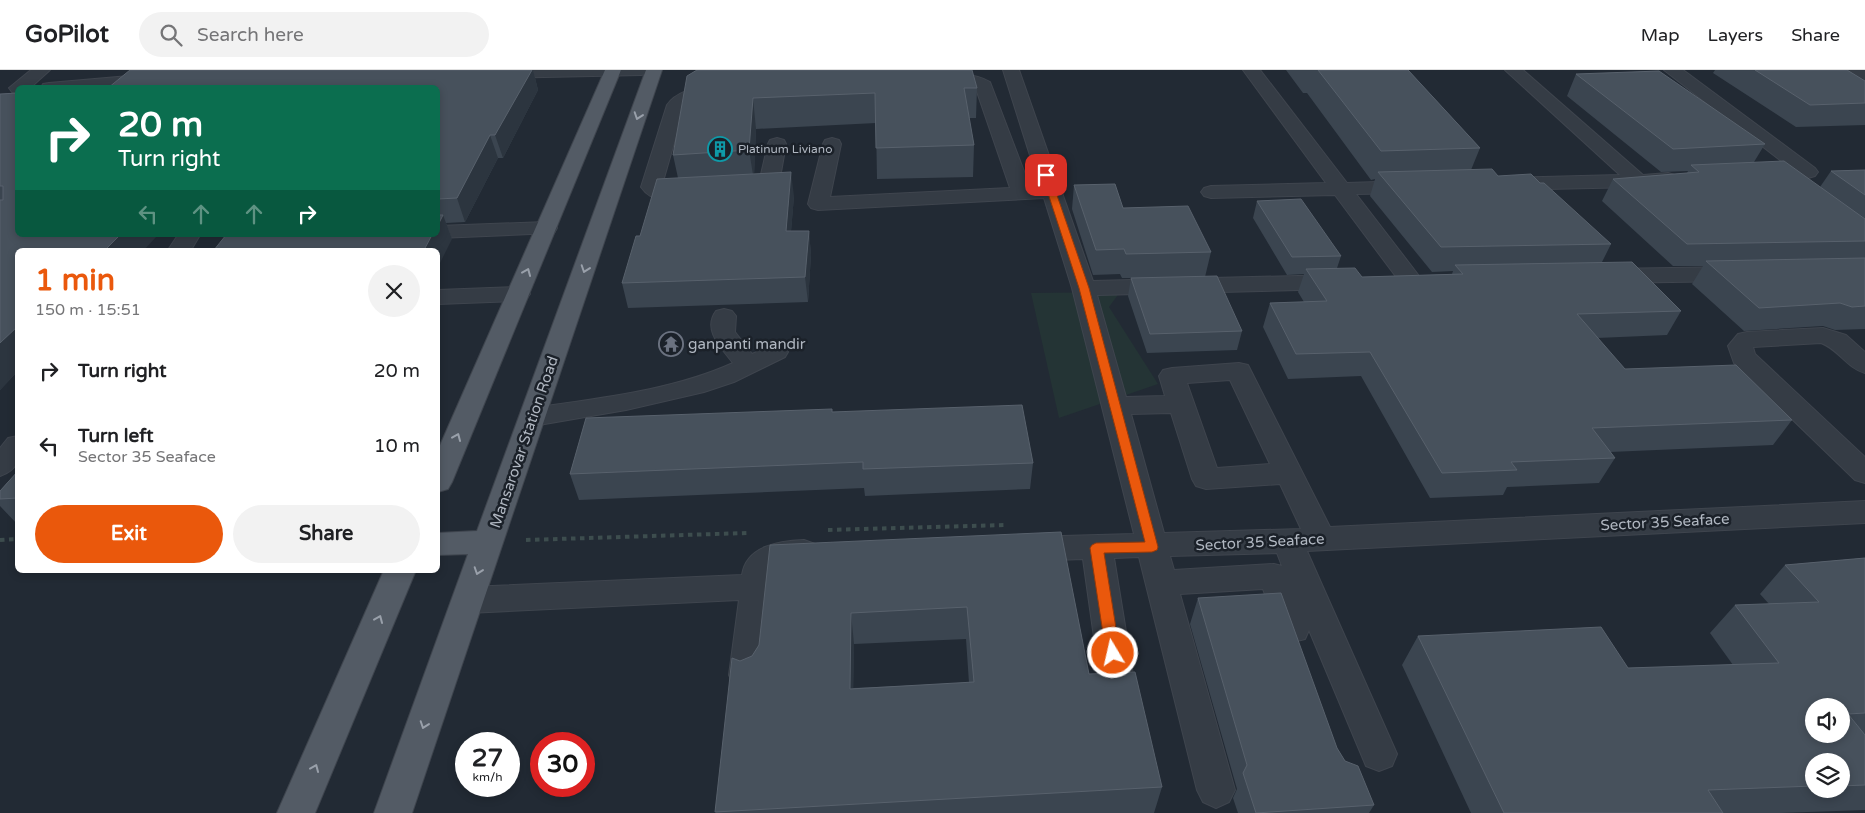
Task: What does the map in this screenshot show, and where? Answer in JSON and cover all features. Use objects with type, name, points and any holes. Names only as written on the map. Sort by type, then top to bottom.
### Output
[{"type":"main road","points":[[440,477],[613,70]]},
{"type":"main road","name":"Mansarovar Station Road","points":[[394,813],[654,70]]},
{"type":"main road","points":[[440,544],[489,542]]},
{"type":"main road","points":[[296,813],[399,573]]},
{"type":"street","points":[[21,85],[42,70]]},
{"type":"street","points":[[475,74],[641,70]]},
{"type":"street","points":[[1012,70],[1084,288],[1216,790]]},
{"type":"street","points":[[1084,288],[1421,280],[1343,189],[1251,70]]},
{"type":"street","points":[[1513,70],[1638,181]]},
{"type":"street","points":[[1672,70],[1808,172],[1746,175]]},
{"type":"street","points":[[1855,70],[1865,76]]},
{"type":"street","points":[[84,85],[167,78]]},
{"type":"street","points":[[923,81],[962,79],[976,81],[984,86],[1022,194]]},
{"type":"street","points":[[710,192],[662,195],[651,187],[676,105],[696,93],[715,88],[735,88]]},
{"type":"street","points":[[729,191],[768,188],[777,144]]},
{"type":"street","points":[[832,144],[818,204],[1052,192]]},
{"type":"street","points":[[1776,174],[1798,190]]},
{"type":"street","points":[[1486,185],[1687,178]]},
{"type":"street","points":[[1524,184],[1545,204]]},
{"type":"street","points":[[1211,192],[1428,186]]},
{"type":"street","points":[[440,232],[546,228]]},
{"type":"street","points":[[181,248],[188,237]]},
{"type":"street","points":[[1602,256],[1623,276]]},
{"type":"street","points":[[1584,277],[1759,273]]},
{"type":"street","points":[[440,297],[518,294]]},
{"type":"street","points":[[724,316],[723,332],[747,365]]},
{"type":"street","points":[[1863,469],[1743,357],[1740,346],[1747,339],[1823,335],[1836,340],[1865,365]]},
{"type":"street","points":[[533,417],[597,407],[670,392],[718,378],[776,352]]},
{"type":"street","points":[[1289,473],[1206,479],[1172,376],[1239,371],[1322,539]]},
{"type":"street","points":[[1114,406],[1181,404]]},
{"type":"street","points":[[0,466],[15,448]]},
{"type":"street","name":"Sector 35 Seaface","points":[[1000,549],[1152,547],[1865,512]]},
{"type":"street","points":[[1274,541],[1274,576],[1304,660]]},
{"type":"street","points":[[1274,541],[1379,754]]},
{"type":"street","points":[[1096,548],[1118,687]]},
{"type":"street","points":[[746,674],[759,566],[773,556],[786,552],[835,552]]},
{"type":"street","points":[[1162,583],[1274,576]]},
{"type":"street","points":[[468,600],[756,587]]},
{"type":"path","points":[[0,540],[15,539]]},
{"type":"shaded area","points":[[1120,292],[1109,307],[1158,384],[1059,418],[1031,293]]},
{"type":"building","points":[[130,70],[532,70],[495,135],[490,135],[457,198],[440,199],[440,85],[112,85]]},
{"type":"building","points":[[697,70],[972,70],[977,88],[964,88],[974,145],[876,148],[875,93],[753,98],[749,150],[673,155],[687,76]]},
{"type":"building","points":[[1318,70],[1408,70],[1480,148],[1381,151]]},
{"type":"building","points":[[1755,70],[1847,70],[1865,81],[1865,103],[1810,105]]},
{"type":"building","points":[[1659,71],[1765,144],[1673,149],[1576,74]]},
{"type":"building","points":[[15,93],[15,237],[118,237],[107,248],[15,248],[15,329],[0,343],[0,200],[3,200],[3,186],[0,186],[0,94]]},
{"type":"building","points":[[1784,161],[1865,219],[1865,241],[1687,244],[1613,179],[1699,172],[1691,165]]},
{"type":"building","points":[[1492,169],[1498,176],[1531,174],[1540,183],[1544,183],[1611,244],[1441,247],[1378,172]]},
{"type":"building","points":[[1865,170],[1865,195],[1831,171]]},
{"type":"building","points":[[791,172],[786,231],[809,231],[805,277],[622,283],[636,236],[640,236],[657,179]]},
{"type":"building","points":[[1115,184],[1123,208],[1188,206],[1211,252],[1126,254],[1124,249],[1096,250],[1074,185]]},
{"type":"building","points":[[1301,199],[1341,256],[1292,257],[1257,201]]},
{"type":"building","points":[[224,237],[431,237],[425,248],[216,248]]},
{"type":"building","points":[[1865,258],[1865,306],[1852,307],[1840,303],[1759,308],[1706,261]]},
{"type":"building","points":[[1632,262],[1681,311],[1577,314],[1625,369],[1736,365],[1792,420],[1592,428],[1615,458],[1511,462],[1517,470],[1442,473],[1370,352],[1296,354],[1270,303],[1327,301],[1306,269],[1355,268],[1362,277],[1463,274],[1455,265]]},
{"type":"building","points":[[1217,276],[1242,331],[1150,334],[1131,278]]},
{"type":"building","points":[[1022,405],[1033,463],[863,469],[863,462],[570,474],[586,418],[832,409],[832,412]]},
{"type":"building","points":[[15,474],[15,498],[0,499],[0,491]]},
{"type":"building","points":[[1061,532],[1089,674],[1135,672],[1162,787],[715,812],[732,658],[740,661],[752,656],[759,645],[770,545]],"holes":[[[967,607],[974,682],[850,689],[851,613]]]},
{"type":"building","points":[[1865,558],[1865,713],[1850,714],[1850,698],[1805,698],[1805,743],[1850,743],[1850,716],[1865,735],[1865,785],[1850,786],[1850,753],[1805,753],[1805,786],[1708,790],[1723,813],[1504,813],[1418,636],[1601,627],[1628,668],[1779,663],[1735,605],[1819,602],[1785,565]]},
{"type":"building","points":[[1281,593],[1337,748],[1345,761],[1358,766],[1374,805],[1256,813],[1243,773],[1247,765],[1198,598]]},
{"type":"place","name":"Platinum Liviano","points":[[720,149]]},
{"type":"place","name":"ganpanti mandir","points":[[671,344]]},
{"type":"route","points":[[1046,175],[1084,288],[1116,416],[1152,547],[1096,548],[1113,653]]}]
